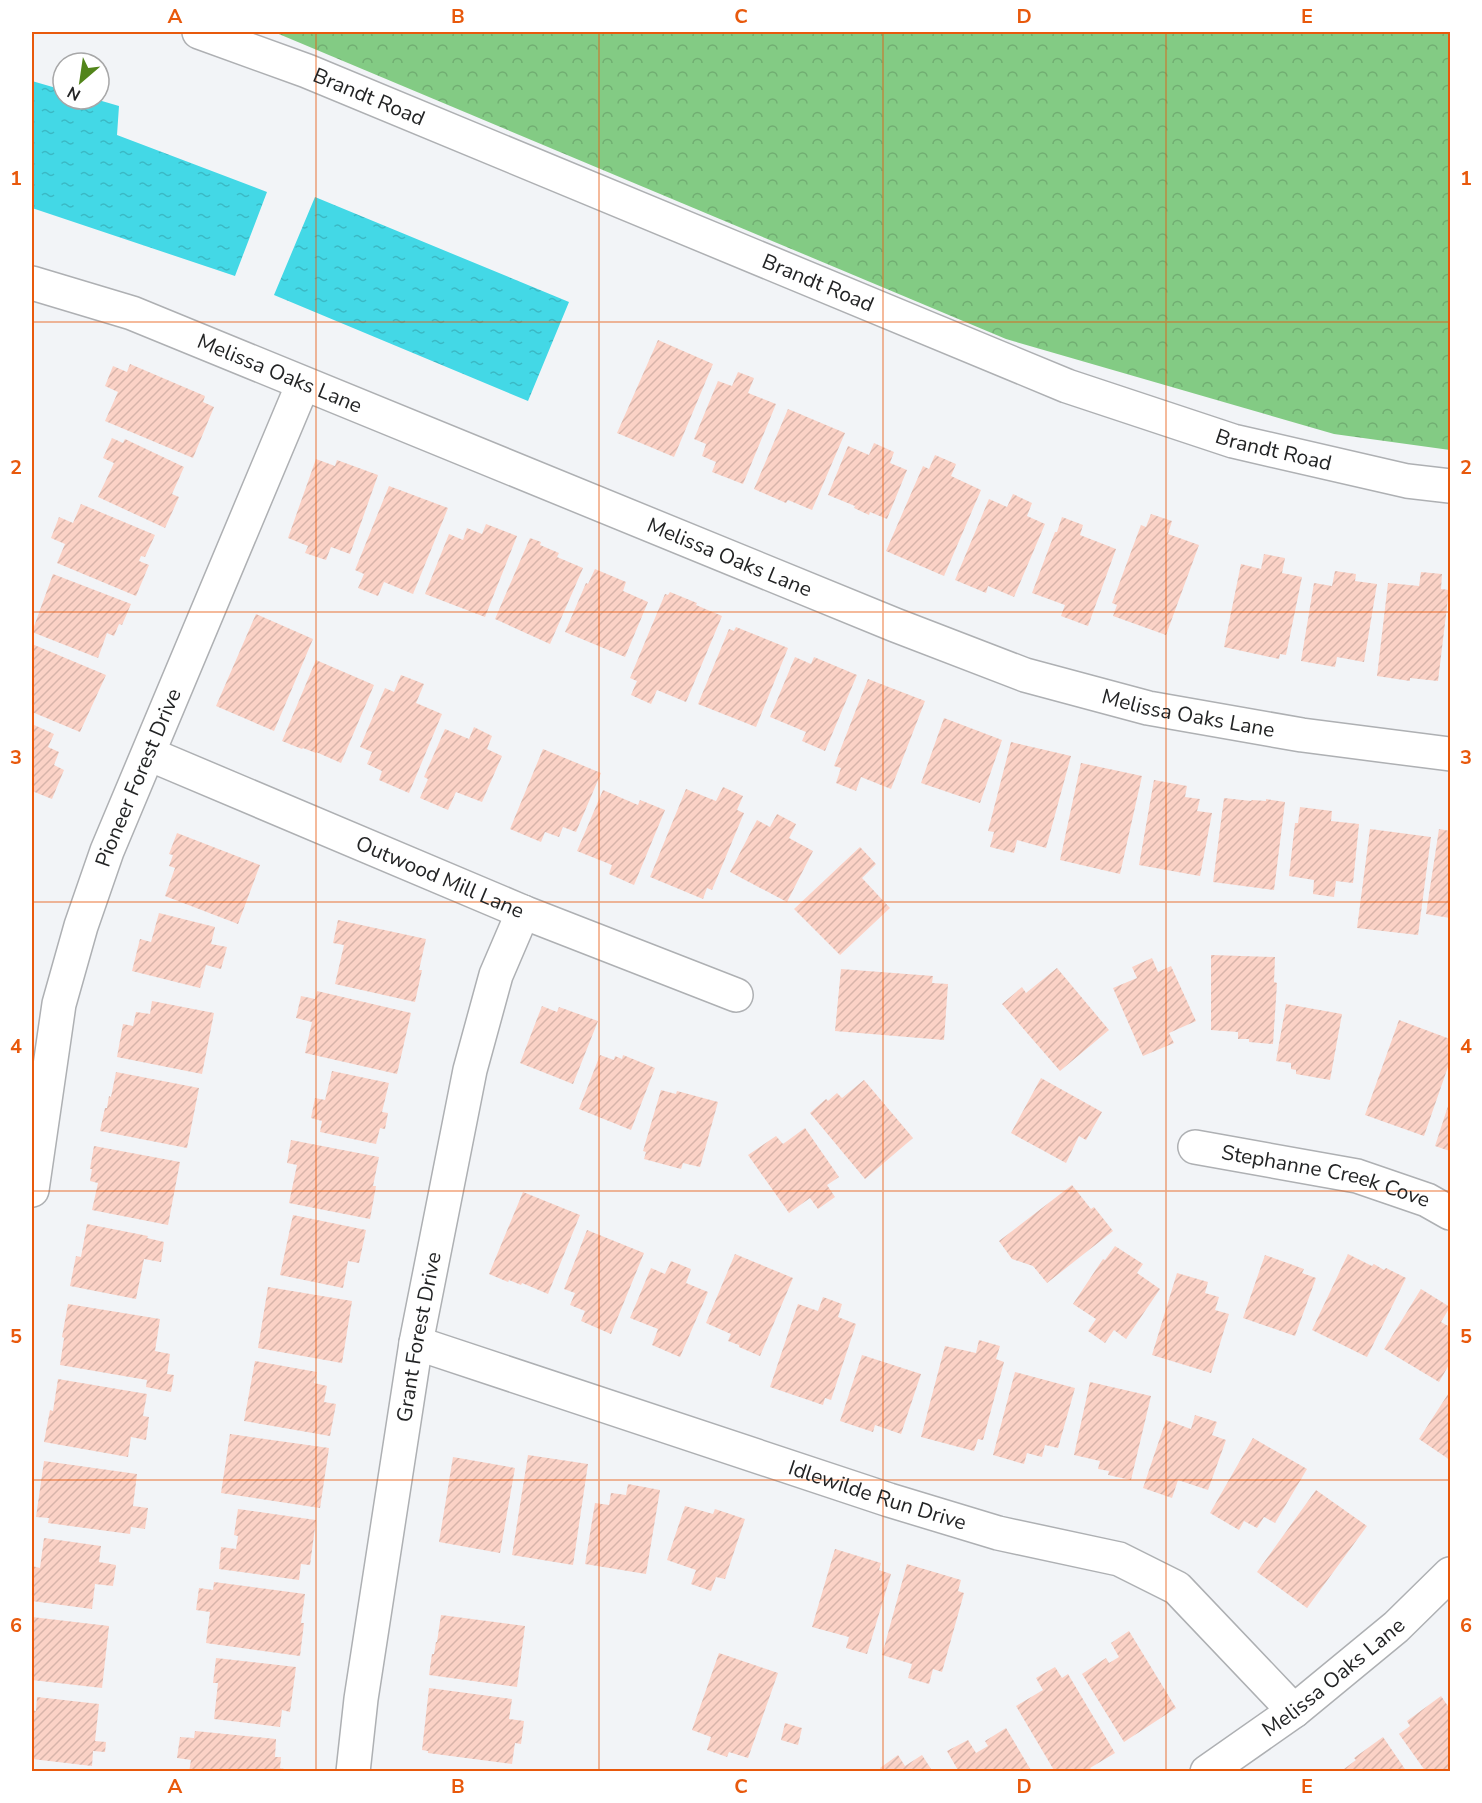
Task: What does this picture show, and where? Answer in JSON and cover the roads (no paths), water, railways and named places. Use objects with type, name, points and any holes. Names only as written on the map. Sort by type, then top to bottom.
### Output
[{"type":"street","name":"Brandt Road","points":[[199,32],[308,71],[1067,386],[1233,441],[1407,481],[1450,486]]},
{"type":"street","name":"Melissa Oaks Lane","points":[[32,283],[132,313],[895,625],[1025,675],[1148,708],[1302,735],[1450,754]]},
{"type":"street","name":"Pioneer Forest Drive","points":[[32,1190],[63,993],[81,926],[107,851],[303,384]]},
{"type":"street","name":"Outwood Mill Lane","points":[[148,754],[523,912],[736,995]]},
{"type":"street","name":"Grant Forest Drive","points":[[353,1772],[361,1699],[416,1343],[470,1070],[496,975],[523,912]]},
{"type":"street","name":"Stephanne Creek Cove","points":[[1195,1147],[1357,1176],[1427,1200],[1450,1214]]},
{"type":"street","name":"Idlewilde Run Drive","points":[[416,1343],[889,1500],[998,1533],[1119,1559],[1178,1588],[1294,1711]]},
{"type":"street","name":"Melissa Oaks Lane","points":[[1207,1772],[1294,1711],[1396,1627],[1450,1574]]},
{"type":"water","points":[[32,81],[51,87],[51,111],[111,111],[111,104],[119,106],[117,135],[267,192],[235,276],[32,208]]},
{"type":"water","points":[[315,197],[569,302],[528,401],[274,295]]}]
